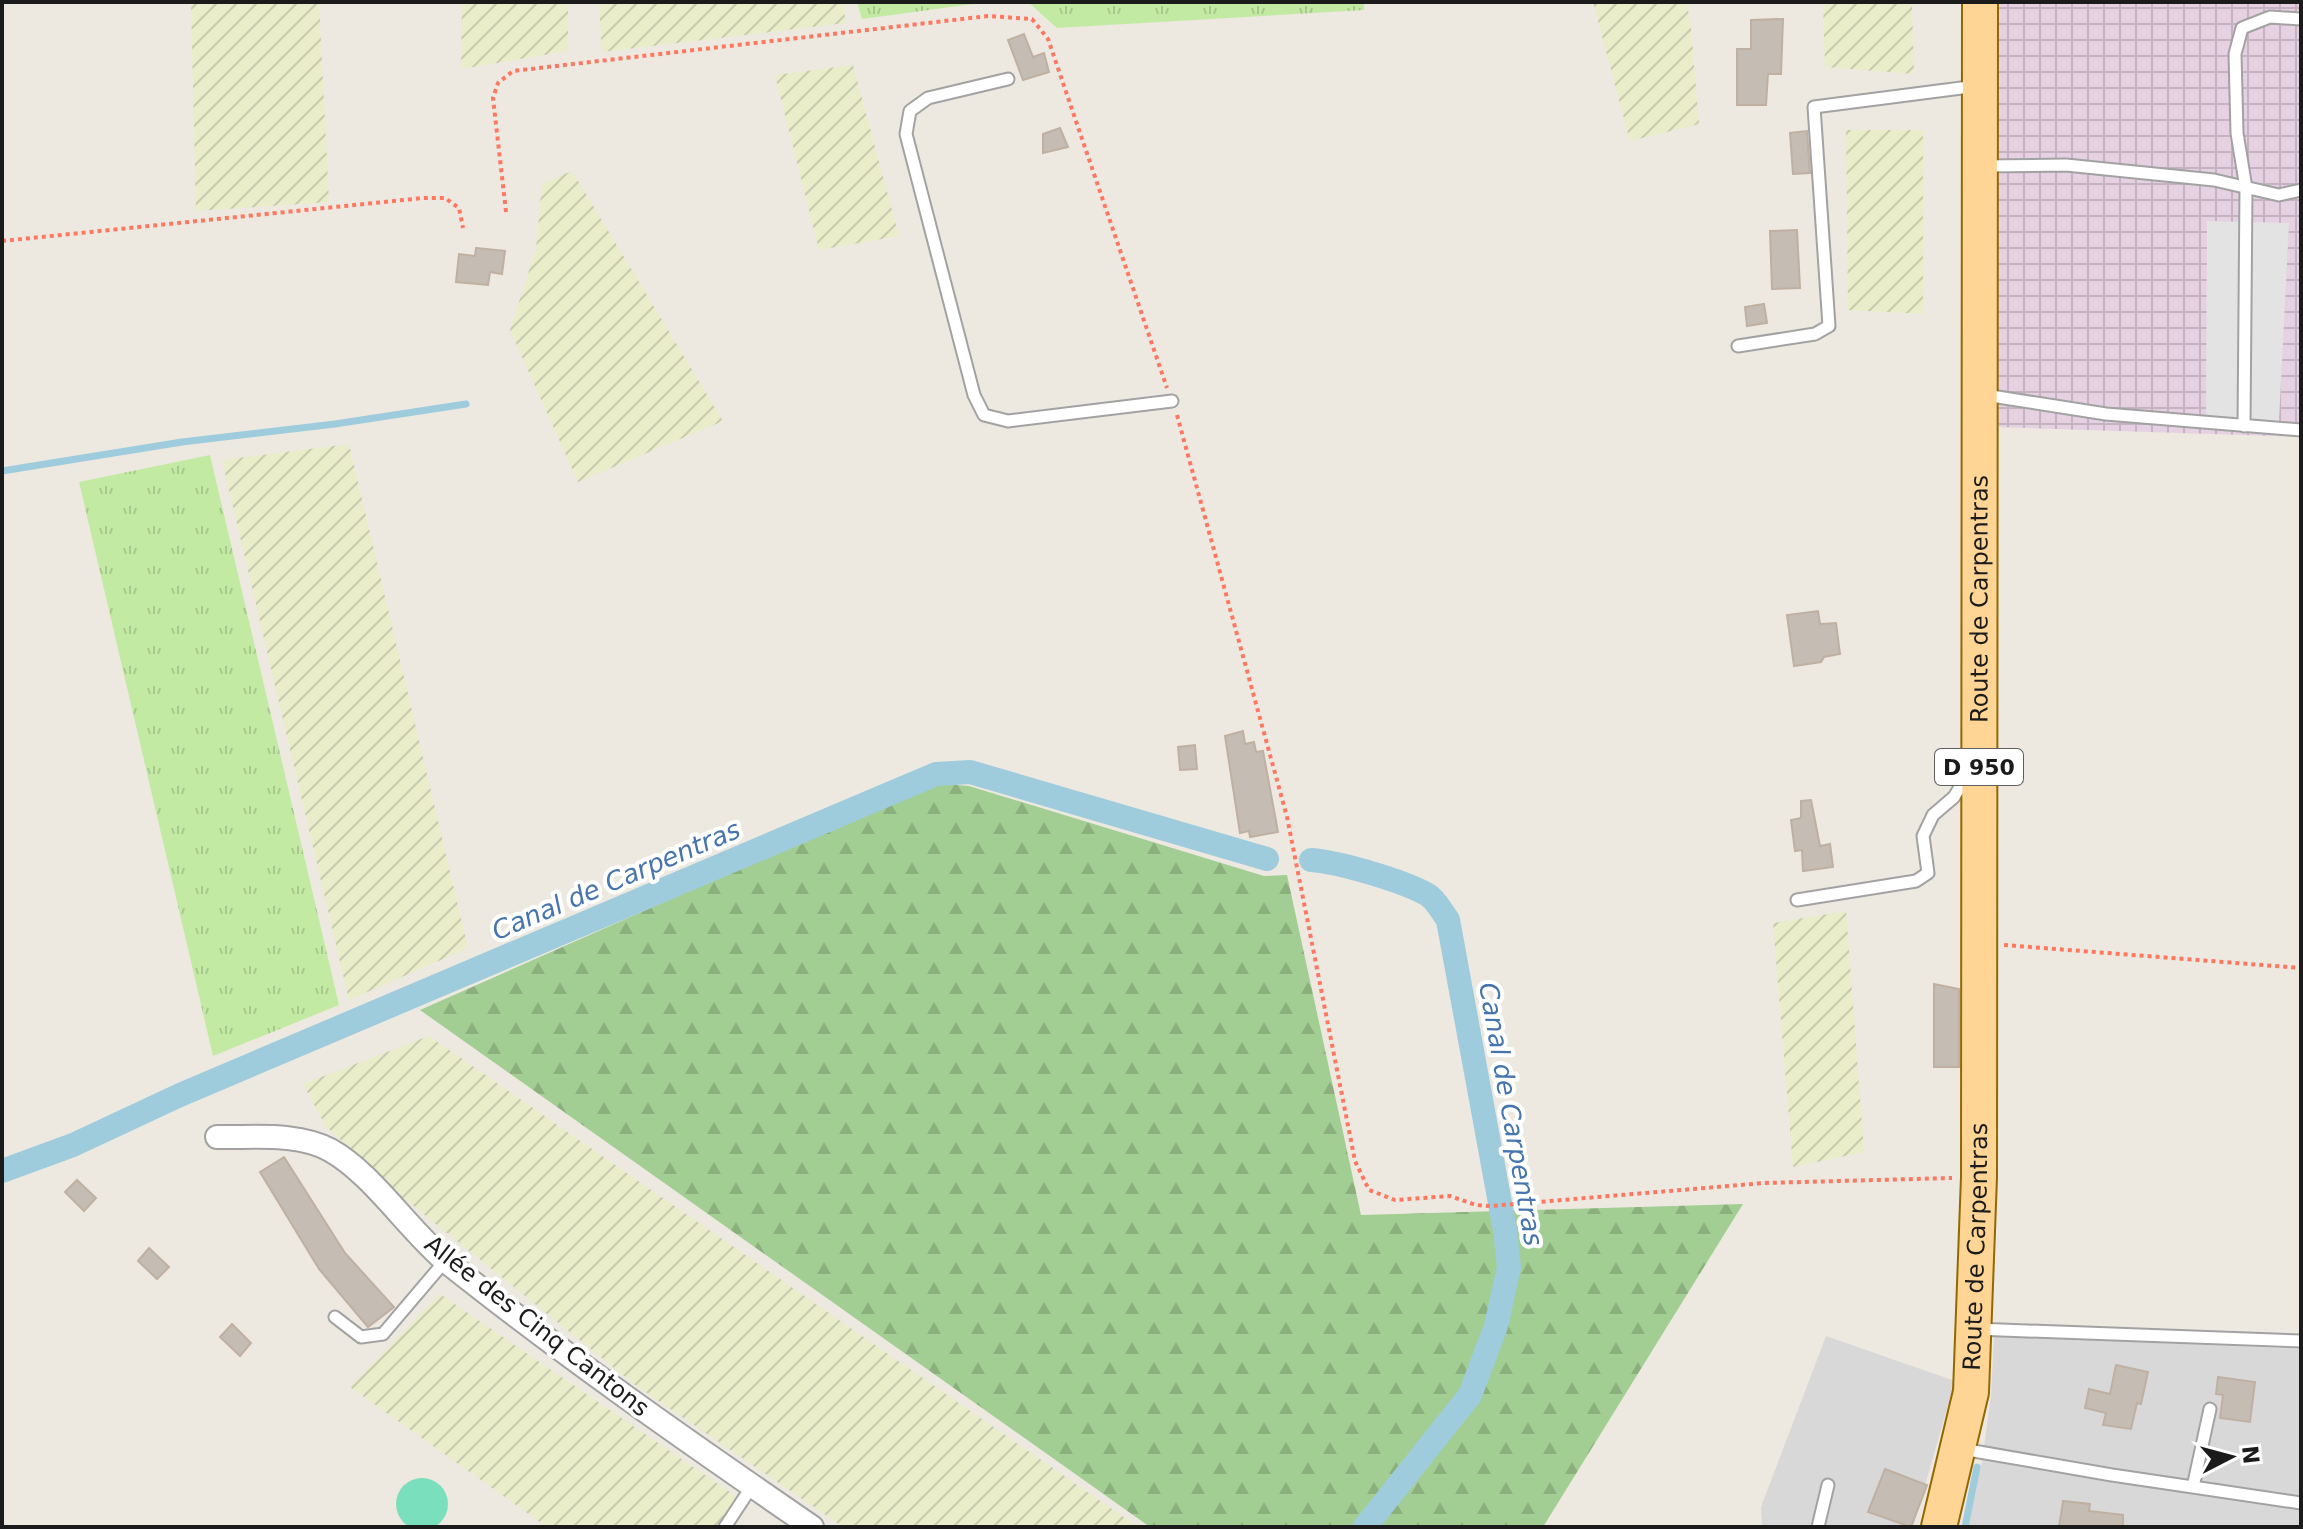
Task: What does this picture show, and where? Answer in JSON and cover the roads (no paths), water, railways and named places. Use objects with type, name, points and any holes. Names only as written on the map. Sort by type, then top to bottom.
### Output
[{"type":"main road","name":"Route de Carpentras","points":[[1939,1527],[1971,1392],[1975,1329],[1979,1177],[1980,2]]},
{"type":"street","name":"Allée des Cinq Cantons","points":[[217,1137],[304,1140],[331,1150],[353,1167],[445,1261],[676,1434],[812,1527]]},
{"type":"lane","points":[[2244,426],[2246,188],[2237,133],[2235,54],[2242,28],[2270,17],[2301,19]]},
{"type":"lane","points":[[1008,79],[928,98],[910,111],[906,134],[974,395],[984,415],[1008,421],[1172,401]]},
{"type":"lane","points":[[1738,346],[1815,334],[1829,326],[1814,107],[1982,85]]},
{"type":"lane","points":[[1982,166],[2066,165],[2214,180],[2279,195],[2301,190]]},
{"type":"lane","points":[[1981,394],[2106,414],[2301,430]]},
{"type":"lane","points":[[1797,900],[1916,881],[1928,873],[1923,836],[1933,815],[1954,797],[1979,755]]},
{"type":"lane","points":[[335,1317],[361,1337],[383,1334],[445,1261]]},
{"type":"lane","points":[[1975,1329],[2301,1341]]},
{"type":"lane","points":[[2193,1487],[2210,1409]]},
{"type":"lane","points":[[1959,1449],[2301,1503]]},
{"type":"lane","points":[[1818,1527],[1828,1485]]},
{"type":"lane","points":[[725,1527],[752,1486]]},
{"type":"waterway","points":[[2,471],[182,442],[335,424],[466,404]]},
{"type":"waterway","name":"Canal de Carpentras","points":[[2,1171],[73,1145],[180,1095],[936,774],[970,772],[1267,859]]},
{"type":"waterway","name":"Canal de Carpentras","points":[[1311,860],[1354,868],[1417,890],[1434,900],[1448,920],[1505,1230],[1509,1267],[1496,1326],[1470,1395],[1365,1527]]},
{"type":"waterway","points":[[1965,1527],[1977,1467]]}]
